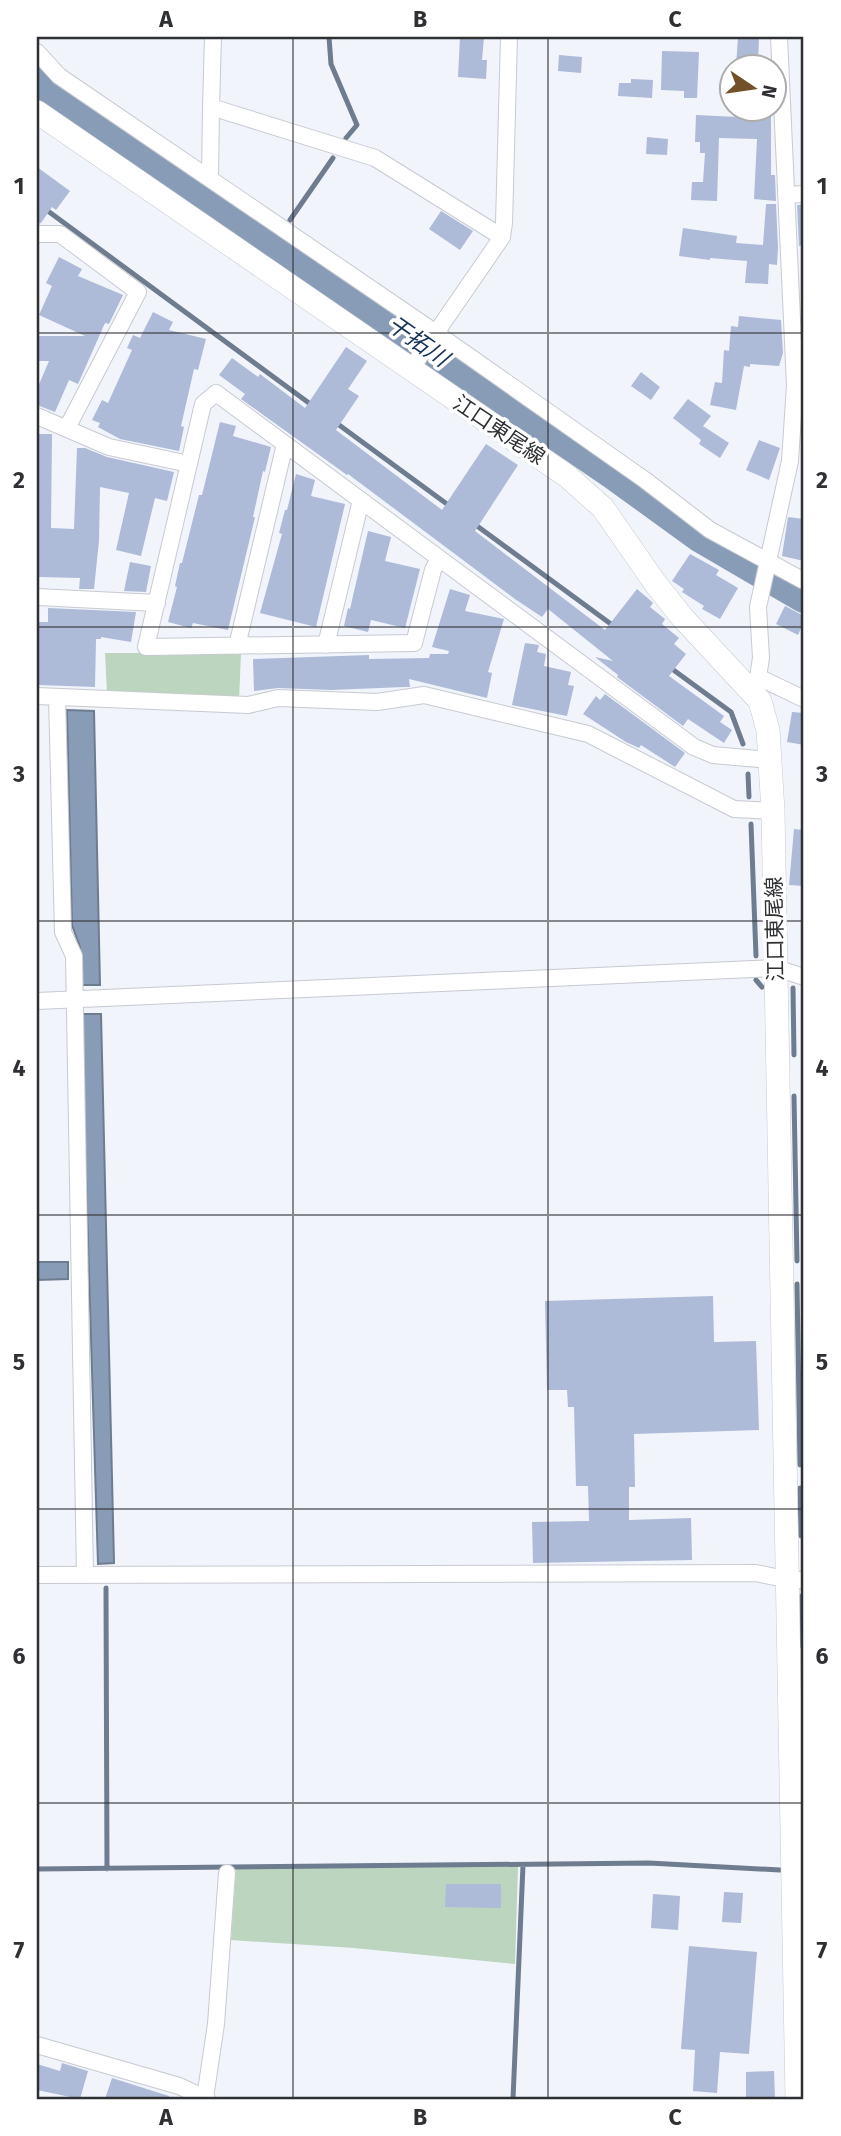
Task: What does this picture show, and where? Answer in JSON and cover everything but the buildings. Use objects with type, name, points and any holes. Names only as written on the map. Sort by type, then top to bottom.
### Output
[{"type":"main road","name":"江口東尾線","points":[[37,112],[415,363],[567,476],[603,508],[654,583],[682,617],[753,682],[768,730],[773,811],[796,1580],[797,2099]]},
{"type":"street","points":[[209,179],[213,37]]},
{"type":"street","points":[[415,363],[502,237],[509,37]]},
{"type":"street","points":[[779,37],[797,461],[761,586],[758,607],[761,658],[753,682],[804,699]]},
{"type":"street","points":[[37,52],[59,76],[645,480],[709,530],[804,581]]},
{"type":"street","points":[[211,107],[375,158],[502,237]]},
{"type":"street","points":[[786,195],[804,194]]},
{"type":"street","points":[[37,234],[60,234],[138,292],[67,428]]},
{"type":"street","points":[[439,558],[433,569],[414,643],[146,647],[203,404],[216,393],[361,500],[694,747],[713,755],[770,760]]},
{"type":"street","points":[[37,416],[109,447],[189,464]]},
{"type":"street","points":[[237,646],[285,444]]},
{"type":"street","points":[[326,645],[361,500]]},
{"type":"street","points":[[37,597],[157,603]]},
{"type":"street","points":[[37,696],[248,705],[278,698],[377,702],[424,695],[588,734],[734,809],[773,811]]},
{"type":"street","points":[[57,697],[63,932],[74,956],[85,1575]]},
{"type":"street","points":[[37,1001],[776,968],[804,977]]},
{"type":"street","points":[[37,1575],[756,1573],[796,1580]]},
{"type":"street","points":[[37,2045],[179,2086],[201,2098],[216,2024],[228,1872]]},
{"type":"green space","points":[[105,653],[241,653],[239,701],[107,693]]},
{"type":"green space","points":[[518,1866],[515,1964],[354,1948],[231,1940],[236,1868]]},
{"type":"water","points":[[67,710],[94,711],[100,985],[81,985],[80,947],[72,925]]},
{"type":"water","points":[[81,1014],[101,1014],[114,1563],[98,1564]]},
{"type":"water","points":[[37,1262],[68,1262],[68,1279],[37,1280]]},
{"type":"waterway","points":[[329,37],[331,64],[357,125],[346,138]]},
{"type":"waterway","name":"干拓川","points":[[37,77],[614,474],[701,537],[804,597]]},
{"type":"waterway","points":[[290,220],[333,158]]},
{"type":"waterway","points":[[37,203],[313,406]]},
{"type":"waterway","points":[[335,422],[451,507]]},
{"type":"waterway","points":[[473,523],[615,627]]},
{"type":"waterway","points":[[668,666],[731,712],[743,744]]},
{"type":"waterway","points":[[748,774],[749,797]]},
{"type":"waterway","points":[[751,824],[756,956]]},
{"type":"waterway","points":[[756,980],[762,987]]},
{"type":"waterway","points":[[793,988],[794,1055]]},
{"type":"waterway","points":[[794,1096],[797,1261]]},
{"type":"waterway","points":[[797,1284],[800,1465]]},
{"type":"waterway","points":[[800,1488],[801,1536]]},
{"type":"waterway","points":[[106,1588],[107,1869]]},
{"type":"waterway","points":[[802,1596],[802,1646]]},
{"type":"waterway","points":[[803,1672],[803,1683]]},
{"type":"waterway","points":[[803,1704],[804,1748]]},
{"type":"waterway","points":[[37,1869],[649,1863],[780,1870]]},
{"type":"waterway","points":[[513,2099],[523,1865]]}]
